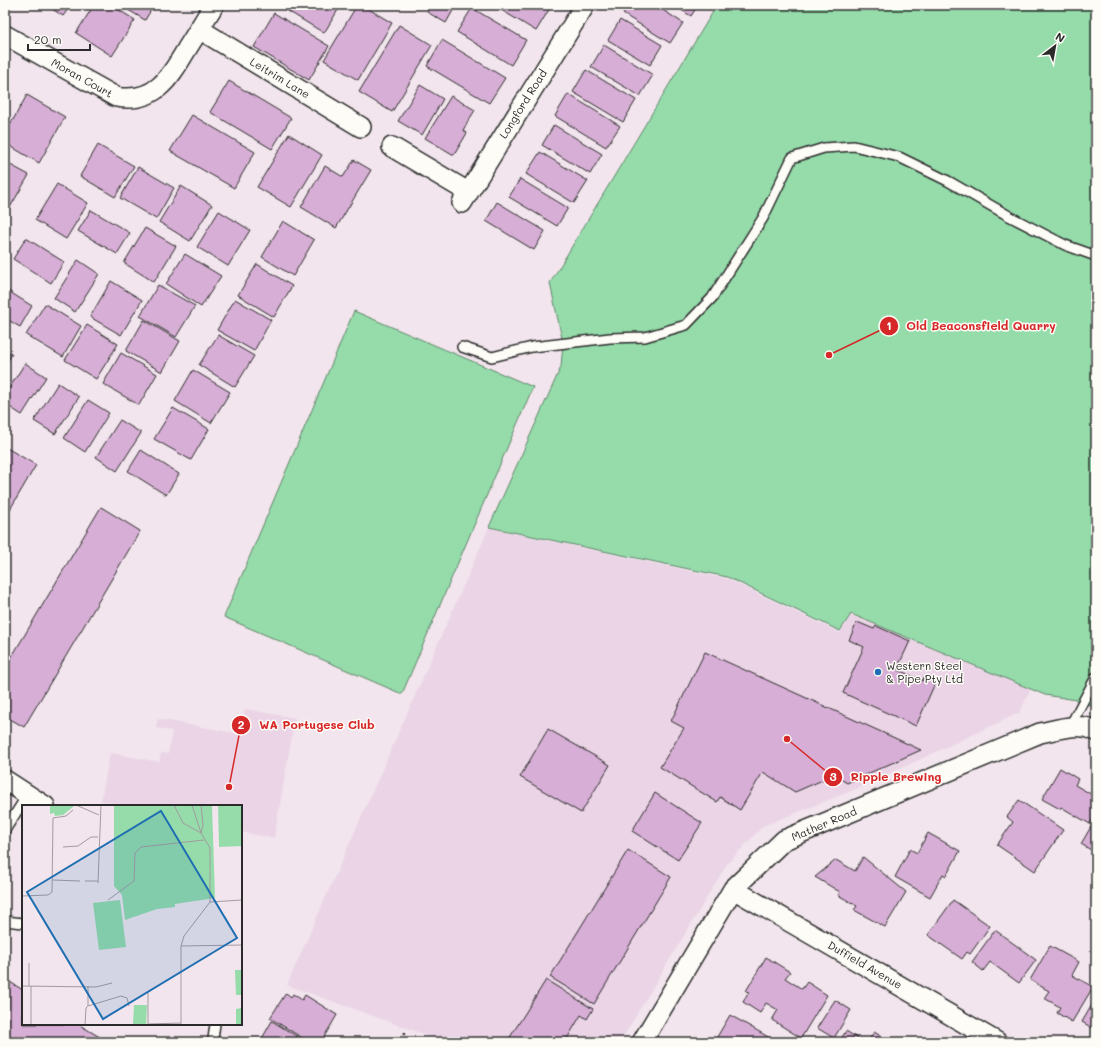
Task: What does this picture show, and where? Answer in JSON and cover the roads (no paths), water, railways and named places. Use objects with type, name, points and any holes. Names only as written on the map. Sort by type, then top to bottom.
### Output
[{"type":"street","name":"Moran Court","points":[[5,35],[116,97],[132,98],[151,93],[167,81],[214,5]]},
{"type":"street","name":"Longford Road","points":[[392,147],[465,198],[585,5]]},
{"type":"street","name":"Leitrim Lane","points":[[199,29],[361,127]]},
{"type":"street","name":"Mather Road","points":[[642,1042],[733,889],[784,840],[1040,733],[1070,726],[1088,727],[1096,732]]},
{"type":"street","points":[[5,780],[44,805]]},
{"type":"street","name":"Duffield Avenue","points":[[733,889],[997,1042]]},
{"type":"lane","points":[[462,347],[492,357],[540,346],[610,338],[645,337],[686,325],[712,298],[763,218],[792,158],[824,148],[854,146],[899,157],[948,181],[1009,216],[1065,245],[1096,256]]},
{"type":"lane","points":[[1070,726],[1096,677]]},
{"type":"lane","points":[[5,830],[28,794]]},
{"type":"lane","points":[[5,920],[22,923]]},
{"type":"lane","points":[[212,1042],[215,1025]]},
{"type":"place","name":"Old Beaconsfield Quarry","points":[[829,355]]},
{"type":"place","name":"Western Steel & Pipe Pty Ltd","points":[[878,672]]},
{"type":"place","name":"Ripple Brewing","points":[[787,739]]},
{"type":"place","name":"WA Portugese Club","points":[[229,787]]}]
